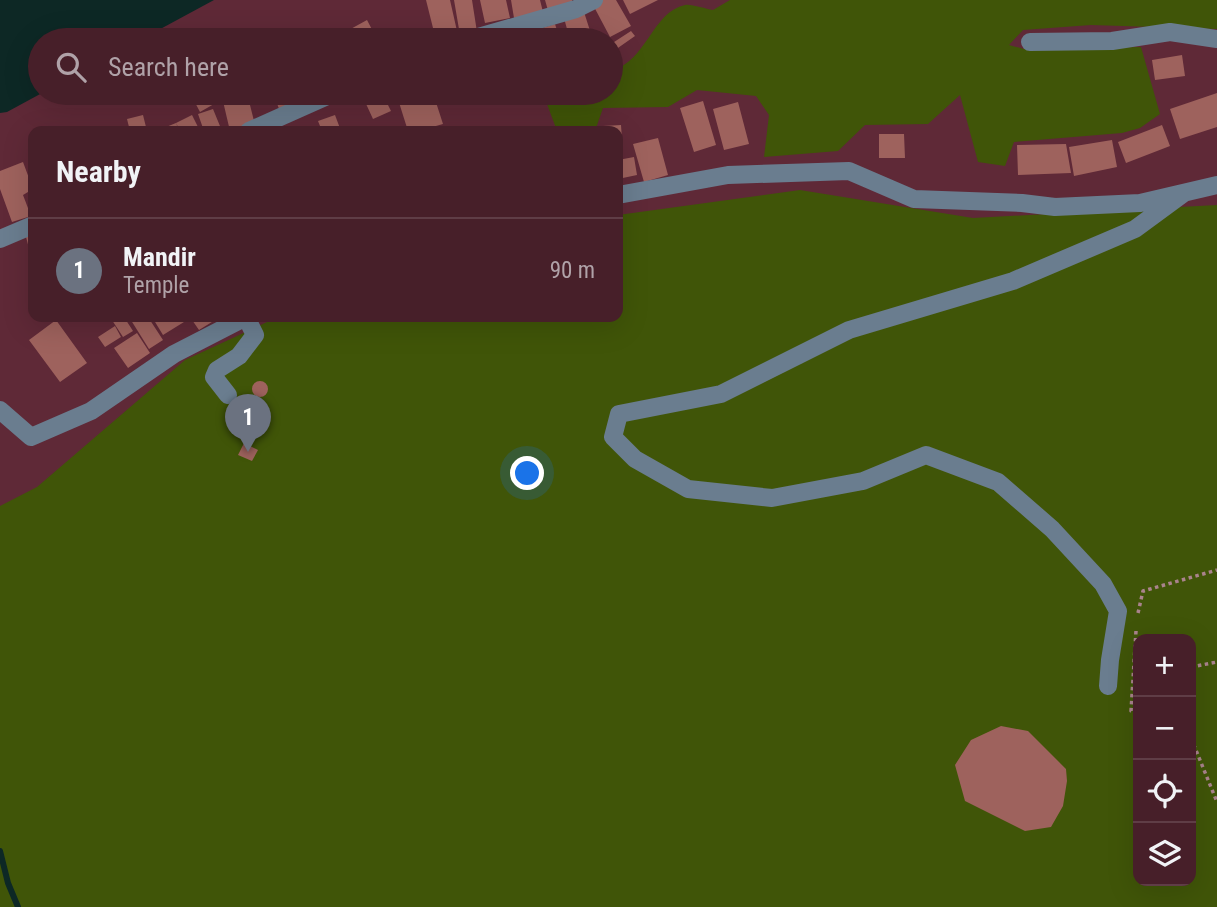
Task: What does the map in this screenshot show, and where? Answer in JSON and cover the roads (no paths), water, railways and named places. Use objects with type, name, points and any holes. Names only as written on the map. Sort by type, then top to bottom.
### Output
[{"type":"street","points":[[510,28],[576,9],[594,0]]},
{"type":"street","points":[[1030,42],[1112,41],[1170,32],[1217,39]]},
{"type":"street","points":[[260,126],[307,105]]},
{"type":"street","points":[[623,194],[728,174],[849,171],[914,199],[1022,202],[1055,207],[1140,203],[1217,185]]},
{"type":"street","points":[[1108,686],[1118,611],[1103,584],[1052,528],[998,481],[926,455],[863,481],[772,498],[688,489],[635,459],[612,437],[619,414],[721,394],[849,330],[1013,282],[1135,229],[1184,193]]},
{"type":"street","points":[[0,239],[28,227]]},
{"type":"street","points":[[0,410],[31,437],[92,411],[174,354],[236,322]]},
{"type":"street","points":[[228,394],[214,377],[217,370],[239,356],[255,335],[248,322]]},
{"type":"water","points":[[0,0],[214,0],[162,28],[28,28],[28,101],[0,113]]},
{"type":"waterway","points":[[0,851],[8,883],[18,907]]},
{"type":"place","name":"Mandir","points":[[248,452]]}]
